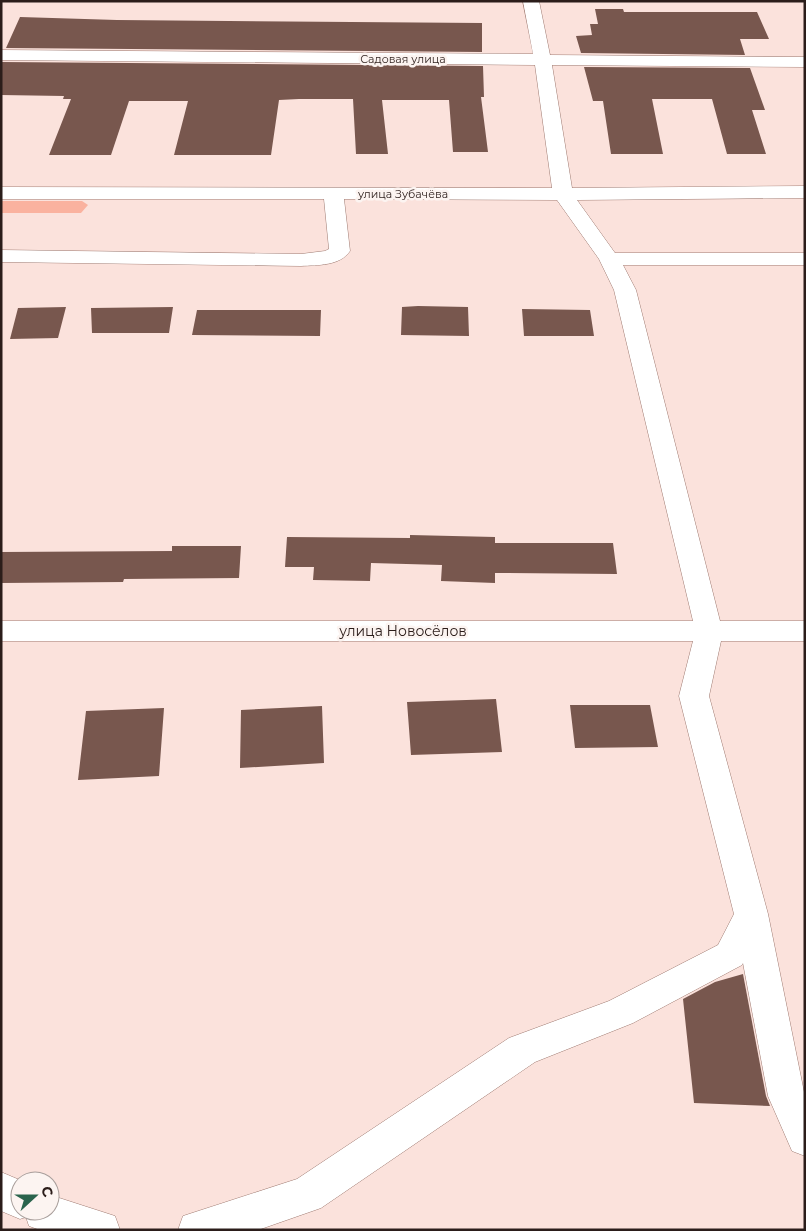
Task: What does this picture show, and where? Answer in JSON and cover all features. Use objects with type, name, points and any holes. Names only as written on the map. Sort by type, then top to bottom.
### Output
[{"type":"street","points":[[531,1],[543,60],[563,194],[609,259],[625,290],[709,631],[694,696],[750,914],[786,1096],[805,1138]]},
{"type":"street","name":"Садовая улица","points":[[1,55],[805,62]]},
{"type":"street","name":"улица Зубачёва","points":[[1,194],[805,192]]},
{"type":"street","points":[[1,256],[302,260],[330,257],[340,251],[333,194]]},
{"type":"street","points":[[609,259],[805,259]]},
{"type":"street","name":"улица Новосёлов","points":[[1,631],[805,631]]},
{"type":"street","points":[[197,1230],[308,1194],[522,1050],[621,1012],[730,955],[750,914]]},
{"type":"street","points":[[60,1218],[101,1230]]},
{"type":"shaded area","points":[[1,201],[82,201],[88,205],[81,213],[1,213]]},
{"type":"building","points":[[595,9],[623,9],[624,12],[757,12],[769,39],[740,39],[745,55],[581,53],[576,36],[592,35],[590,24],[598,24]]},
{"type":"building","points":[[20,17],[117,20],[482,23],[482,52],[6,48]]},
{"type":"building","points":[[1,62],[483,66],[484,97],[481,97],[488,152],[453,152],[449,100],[382,100],[388,154],[356,154],[353,99],[299,99],[279,100],[271,155],[174,155],[188,101],[129,101],[111,155],[49,155],[71,99],[63,99],[64,96],[1,95]]},
{"type":"building","points":[[584,67],[750,68],[765,110],[752,110],[766,154],[727,154],[712,99],[652,99],[663,154],[611,154],[603,101],[593,101]]},
{"type":"building","points":[[66,307],[58,338],[10,339],[18,308]]},
{"type":"building","points":[[173,307],[169,333],[92,333],[91,308]]},
{"type":"building","points":[[402,307],[468,307],[469,336],[401,335]]},
{"type":"building","points":[[522,309],[590,310],[594,336],[524,336]]},
{"type":"building","points":[[197,310],[321,310],[320,336],[192,335]]},
{"type":"building","points":[[410,535],[495,537],[495,543],[613,543],[617,574],[495,573],[495,583],[441,581],[442,565],[371,563],[370,581],[313,580],[314,567],[285,567],[287,537],[410,538]]},
{"type":"building","points":[[172,546],[241,546],[239,578],[124,579],[123,582],[1,583],[1,552],[172,551]]},
{"type":"building","points":[[496,699],[502,752],[411,755],[407,702]]},
{"type":"building","points":[[570,705],[650,705],[658,747],[575,748]]},
{"type":"building","points":[[322,706],[324,763],[240,768],[241,710]]},
{"type":"building","points":[[164,708],[159,776],[78,780],[86,711]]},
{"type":"building","points":[[743,974],[766,1096],[770,1106],[694,1103],[683,999],[715,982]]}]
